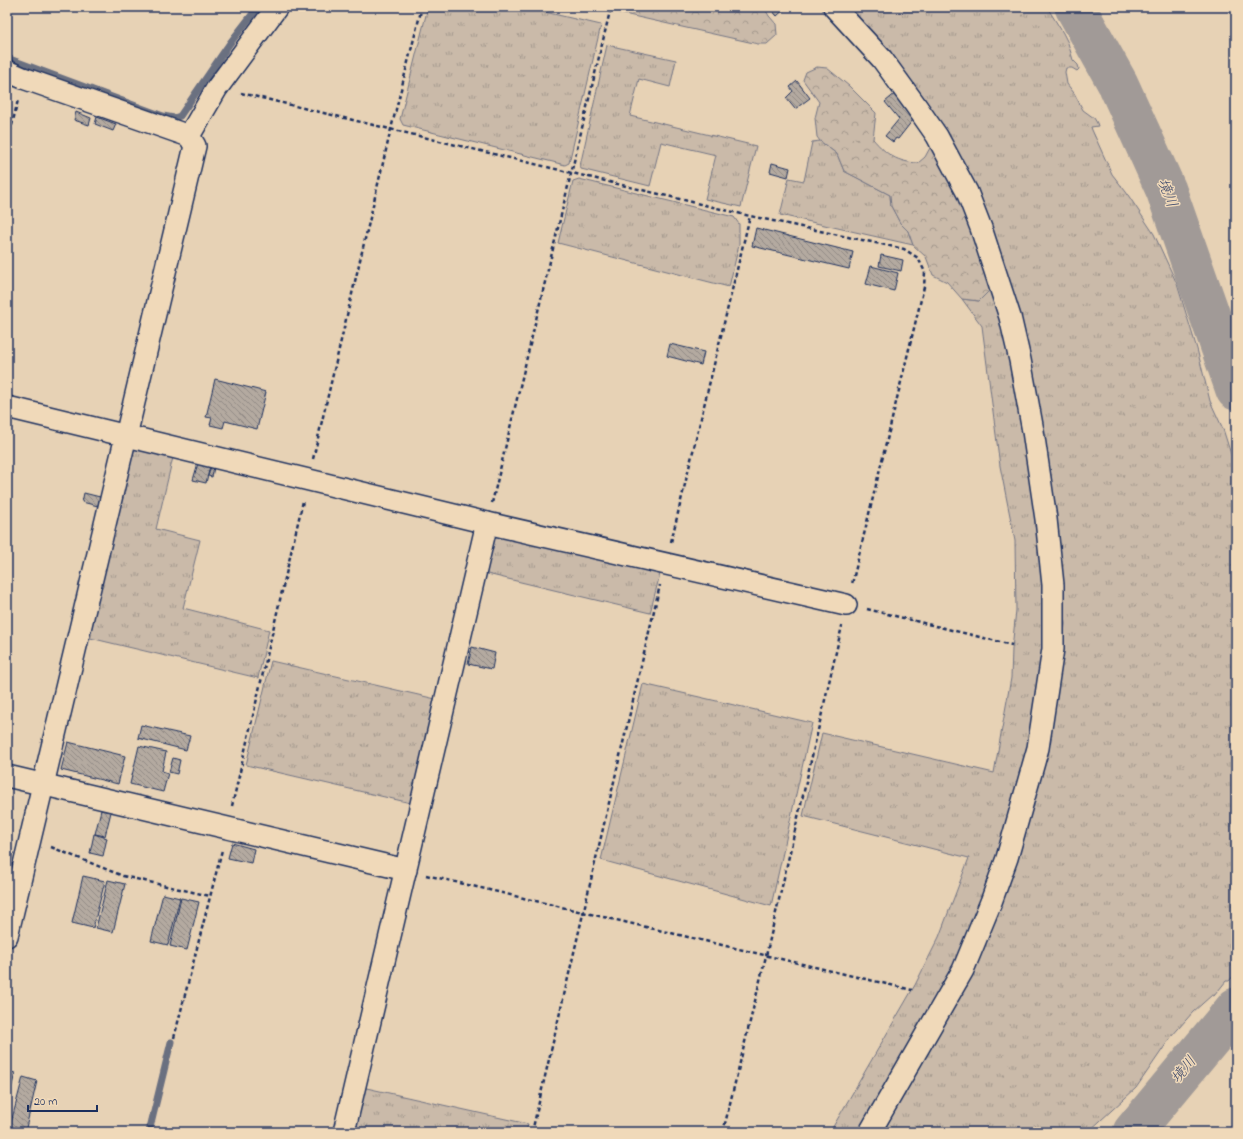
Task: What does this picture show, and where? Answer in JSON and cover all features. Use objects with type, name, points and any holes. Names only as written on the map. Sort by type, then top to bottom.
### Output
[{"type":"street","points":[[189,136],[217,88],[277,7]]},
{"type":"street","points":[[834,7],[882,59],[937,136],[967,192],[981,228],[1010,317],[1020,360],[1033,431],[1046,519],[1053,585],[1053,649],[1038,748],[1023,806],[1007,858],[963,970],[870,1132]]},
{"type":"street","points":[[7,936],[195,146],[189,136],[15,75]]},
{"type":"street","points":[[7,407],[487,523],[846,605]]},
{"type":"street","points":[[344,1132],[487,523]]},
{"type":"street","points":[[7,776],[406,870]]},
{"type":"path","points":[[174,1038],[227,828],[391,129],[422,7]]},
{"type":"path","points":[[487,523],[611,7]]},
{"type":"path","points":[[7,146],[15,75]]},
{"type":"path","points":[[217,88],[572,172],[750,216],[904,248],[918,258],[925,272],[924,287],[846,605],[766,956],[723,1132]]},
{"type":"path","points":[[532,1132],[750,216]]},
{"type":"path","points":[[846,605],[1012,645]]},
{"type":"path","points":[[30,840],[63,851],[123,876],[210,896]]},
{"type":"path","points":[[406,870],[912,990]]},
{"type":"green space","points":[[428,7],[523,7],[601,25],[569,163],[565,165],[403,125],[400,119]]},
{"type":"green space","points":[[616,7],[764,7],[776,24],[777,35],[767,44],[758,44],[615,12]]},
{"type":"green space","points":[[844,7],[1047,7],[1068,43],[1073,60],[1078,65],[1079,69],[1077,71],[1072,68],[1066,68],[1065,72],[1067,84],[1074,93],[1083,110],[1094,118],[1097,123],[1098,126],[1091,127],[1112,174],[1154,234],[1177,284],[1197,349],[1210,401],[1223,429],[1236,470],[1236,973],[1229,981],[1226,981],[1214,996],[1212,995],[1193,1012],[1171,1037],[1136,1088],[1088,1132],[878,1132],[980,952],[1020,851],[1044,766],[1059,681],[1065,624],[1058,557],[987,228]]},
{"type":"green space","points":[[607,45],[676,60],[670,87],[639,79],[630,116],[756,146],[741,207],[705,199],[716,155],[661,142],[650,186],[581,169],[580,166]]},
{"type":"green space","points":[[817,67],[827,68],[849,86],[876,113],[873,139],[893,157],[904,161],[918,163],[925,157],[931,146],[965,198],[991,289],[979,301],[962,299],[947,282],[933,275],[926,257],[913,245],[908,231],[900,223],[891,206],[890,195],[844,171],[837,154],[817,137],[815,118],[819,102],[803,80],[806,72]]},
{"type":"green space","points":[[820,141],[837,154],[844,171],[890,195],[891,206],[900,223],[908,231],[913,245],[780,215],[789,178],[804,181],[812,142]]},
{"type":"green space","points":[[579,179],[734,217],[739,224],[739,245],[729,287],[558,243],[573,181]]},
{"type":"green space","points":[[991,289],[1010,343],[1042,530],[1045,649],[1018,805],[968,942],[863,1132],[830,1132],[915,985],[939,937],[969,858],[803,816],[822,733],[994,773],[1011,678],[1016,610],[1015,541],[1000,466],[982,326],[962,299],[979,301]]},
{"type":"green space","points":[[139,445],[174,453],[156,529],[200,540],[183,608],[269,630],[258,678],[86,637],[132,450]]},
{"type":"green space","points":[[492,533],[661,570],[650,613],[483,573]]},
{"type":"green space","points":[[271,661],[440,700],[415,804],[246,765]]},
{"type":"green space","points":[[643,684],[812,723],[771,906],[601,860]]},
{"type":"green space","points":[[362,1087],[528,1124],[526,1132],[351,1132]]},
{"type":"building","points":[[769,7],[787,7],[777,16]]},
{"type":"building","points":[[797,81],[810,98],[795,109],[786,98],[793,91],[790,87]]},
{"type":"building","points":[[897,92],[916,116],[898,139],[896,138],[893,142],[885,136],[899,119],[885,102]]},
{"type":"building","points":[[76,112],[91,118],[89,125],[74,120]]},
{"type":"building","points":[[97,117],[116,124],[113,131],[95,124]]},
{"type":"building","points":[[772,163],[790,168],[788,177],[770,172]]},
{"type":"building","points":[[756,228],[853,252],[849,269],[752,246]]},
{"type":"building","points":[[881,255],[903,260],[901,271],[879,266]]},
{"type":"building","points":[[871,266],[898,273],[894,291],[866,284]]},
{"type":"building","points":[[670,344],[704,352],[701,365],[667,356]]},
{"type":"building","points":[[215,379],[266,392],[257,429],[225,421],[223,428],[210,425],[212,418],[206,417]]},
{"type":"building","points":[[198,463],[210,466],[206,483],[193,480]]},
{"type":"building","points":[[211,466],[214,467],[212,477],[208,476]]},
{"type":"building","points":[[84,493],[100,497],[98,506],[82,502]]},
{"type":"building","points":[[472,647],[495,653],[492,669],[468,664]]},
{"type":"building","points":[[141,725],[190,736],[186,750],[138,738]]},
{"type":"building","points":[[68,742],[125,756],[118,784],[61,770]]},
{"type":"building","points":[[139,746],[166,752],[162,771],[168,773],[163,792],[130,784]]},
{"type":"building","points":[[173,758],[180,760],[177,774],[169,772]]},
{"type":"building","points":[[101,810],[111,812],[105,836],[95,834]]},
{"type":"building","points":[[94,834],[107,838],[103,856],[90,853]]},
{"type":"building","points":[[232,843],[254,849],[251,863],[228,858]]},
{"type":"building","points":[[83,876],[105,881],[93,928],[72,923]]},
{"type":"building","points":[[108,880],[125,884],[113,932],[96,928]]},
{"type":"building","points":[[163,894],[180,898],[168,945],[151,941]]},
{"type":"building","points":[[181,898],[199,902],[187,950],[170,946]]},
{"type":"building","points":[[7,1071],[15,1073],[9,1097],[7,1097]]},
{"type":"building","points":[[23,1077],[37,1081],[25,1132],[16,1132],[9,1130]]},
{"type":"building","points":[[7,1100],[10,1101],[7,1112]]},
{"type":"waterway","points":[[7,58],[163,116],[174,118],[180,116],[230,43],[258,7]]},
{"type":"waterway","name":"境川","points":[[1075,7],[1118,84],[1166,190],[1236,390]]},
{"type":"waterway","name":"境川","points":[[1133,1132],[1236,1008]]},
{"type":"waterway","points":[[149,1132],[171,1042]]}]
